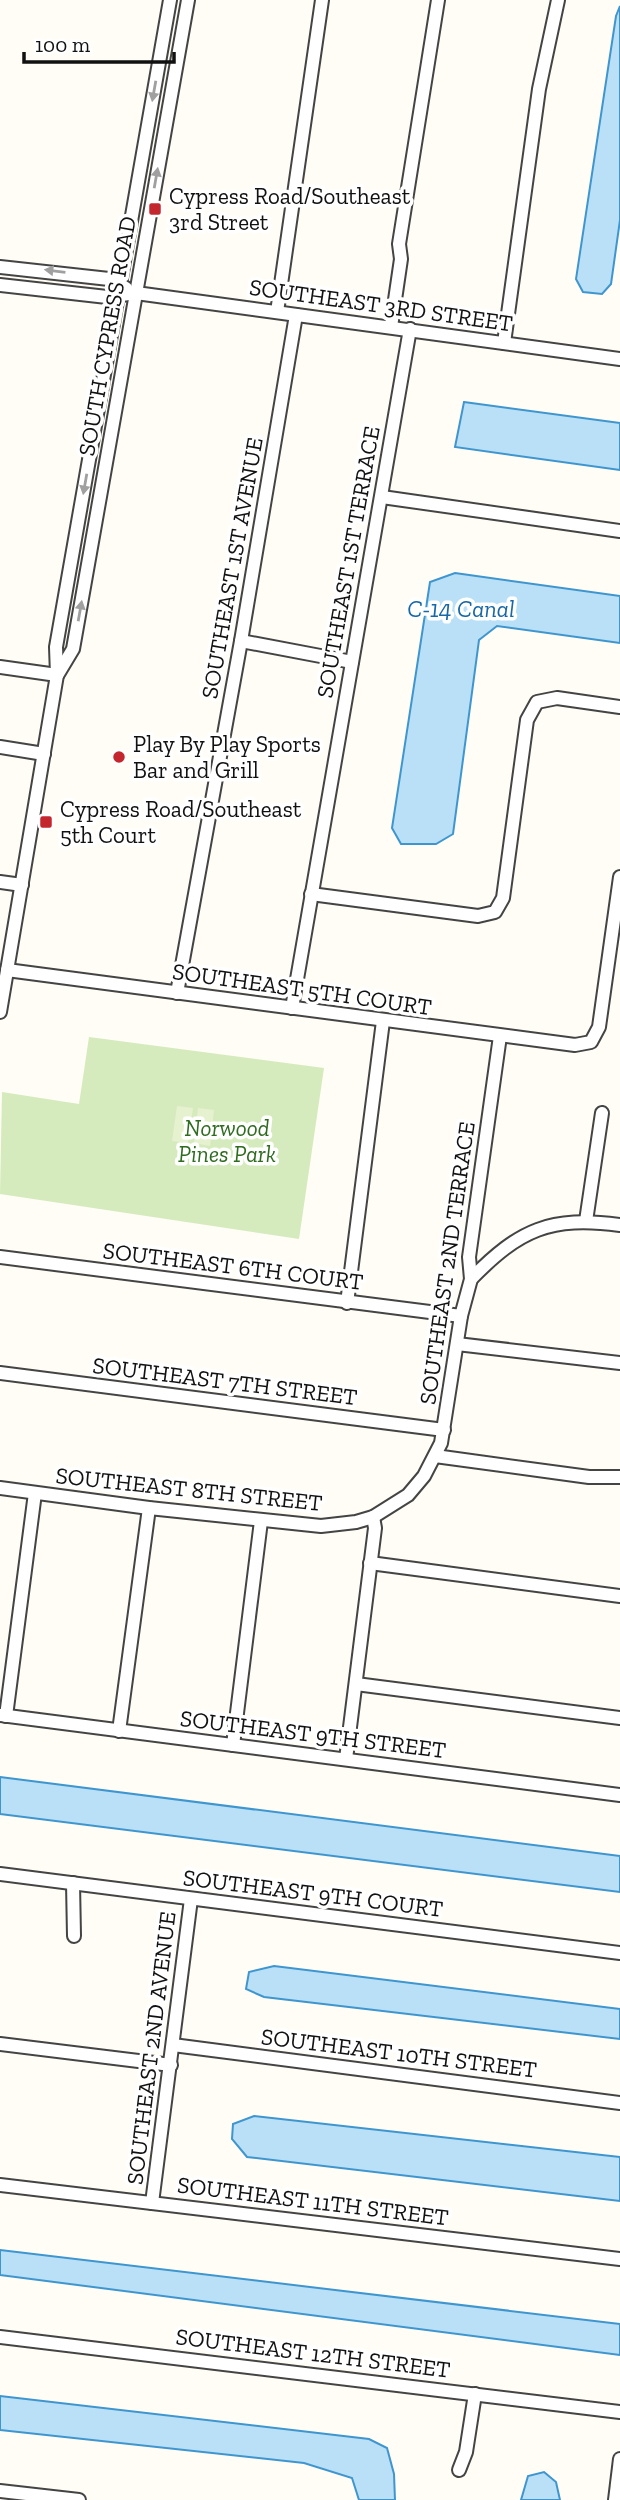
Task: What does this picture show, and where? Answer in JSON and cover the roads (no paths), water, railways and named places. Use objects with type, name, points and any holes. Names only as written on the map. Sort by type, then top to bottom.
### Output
[{"type":"street","name":"SOUTH CYPRESS ROAD","points":[[0,1012],[57,675],[56,647],[170,0]]},
{"type":"street","name":"SOUTH CYPRESS ROAD","points":[[57,675],[73,649],[188,0]]},
{"type":"street","points":[[277,312],[322,0]]},
{"type":"street","points":[[391,327],[401,259],[399,244],[438,0]]},
{"type":"street","points":[[504,343],[538,89],[558,0]]},
{"type":"street","points":[[0,267],[109,279],[119,290],[107,297],[0,285]]},
{"type":"street","name":"SOUTHEAST 3RD STREET","points":[[119,290],[620,359]]},
{"type":"street","name":"SOUTHEAST 1ST AVENUE","points":[[177,993],[241,641],[296,315]]},
{"type":"street","name":"SOUTHEAST 1ST TERRACE","points":[[292,1008],[410,329]]},
{"type":"street","points":[[382,497],[620,531]]},
{"type":"street","points":[[241,641],[352,662]]},
{"type":"street","points":[[0,667],[57,675]]},
{"type":"street","points":[[310,894],[478,916],[495,912],[503,898],[527,720],[537,702],[557,698],[620,707]]},
{"type":"street","points":[[0,747],[44,754]]},
{"type":"street","name":"SOUTHEAST 5TH COURT","points":[[7,970],[575,1045],[591,1042],[599,1027],[620,877]]},
{"type":"street","points":[[0,882],[22,885]]},
{"type":"street","points":[[347,1303],[383,1021]]},
{"type":"street","name":"SOUTHEAST 2ND TERRACE","points":[[373,1517],[408,1495],[435,1456],[444,1430],[461,1316],[471,1279],[469,1257],[500,1036]]},
{"type":"street","points":[[586,1221],[602,1113]]},
{"type":"street","points":[[471,1279],[496,1254],[534,1231],[560,1223],[586,1221],[620,1225]]},
{"type":"street","name":"SOUTHEAST 6TH COURT","points":[[0,1257],[461,1316]]},
{"type":"street","points":[[457,1345],[620,1363]]},
{"type":"street","name":"SOUTHEAST 7TH STREET","points":[[0,1373],[444,1430]]},
{"type":"street","points":[[435,1456],[589,1477],[620,1477]]},
{"type":"street","name":"SOUTHEAST 8TH STREET","points":[[0,1488],[149,1508],[321,1526],[373,1517]]},
{"type":"street","points":[[3,1716],[35,1493]]},
{"type":"street","points":[[119,1731],[149,1508]]},
{"type":"street","points":[[346,1759],[375,1528],[373,1517]]},
{"type":"street","points":[[233,1745],[261,1521]]},
{"type":"street","points":[[370,1563],[620,1596]]},
{"type":"street","points":[[356,1684],[620,1718]]},
{"type":"street","name":"SOUTHEAST 9TH STREET","points":[[3,1716],[620,1795]]},
{"type":"street","name":"SOUTHEAST 9TH COURT","points":[[0,1874],[620,1954]]},
{"type":"street","points":[[73,1883],[74,1936]]},
{"type":"street","name":"SOUTHEAST 2ND AVENUE","points":[[152,2203],[191,1899]]},
{"type":"street","points":[[0,2044],[171,2065]]},
{"type":"street","name":"SOUTHEAST 10TH STREET","points":[[173,2045],[620,2103]]},
{"type":"street","name":"SOUTHEAST 11TH STREET","points":[[0,2185],[620,2259]]},
{"type":"street","name":"SOUTHEAST 12TH STREET","points":[[0,2337],[620,2412]]},
{"type":"street","points":[[459,2470],[466,2452],[475,2393]]},
{"type":"street","points":[[615,2500],[620,2459]]},
{"type":"street","points":[[0,2491],[79,2500]]},
{"type":"water","points":[[620,6],[620,220],[611,284],[602,294],[583,292],[576,279],[616,16]]},
{"type":"water","points":[[464,402],[620,423],[620,470],[455,447]]},
{"type":"water","name":"C-14 Canal","points":[[455,573],[620,596],[620,643],[497,626],[479,640],[453,834],[436,844],[401,844],[392,828],[430,582]]},
{"type":"water","points":[[0,1777],[620,1856],[620,1892],[0,1814]]},
{"type":"water","points":[[274,1966],[620,2009],[620,2039],[264,1997],[246,1989],[249,1972]]},
{"type":"water","points":[[254,2116],[620,2157],[620,2201],[247,2157],[232,2139],[233,2124]]},
{"type":"water","points":[[0,2250],[620,2324],[620,2355],[0,2275]]},
{"type":"water","points":[[0,2396],[369,2439],[387,2448],[394,2474],[395,2500],[359,2500],[352,2478],[304,2463],[0,2430]]},
{"type":"water","points":[[544,2472],[556,2482],[560,2500],[521,2500],[528,2476]]},
{"type":"place","name":"Cypress Road/Southeast 3rd Street","points":[[155,209]]},
{"type":"place","name":"Play By Play Sports Bar and Grill","points":[[119,757]]},
{"type":"place","name":"Cypress Road/Southeast 5th Court","points":[[46,822]]},
{"type":"park label","name":"Norwood Pines Park","points":[[227,1141]]}]
